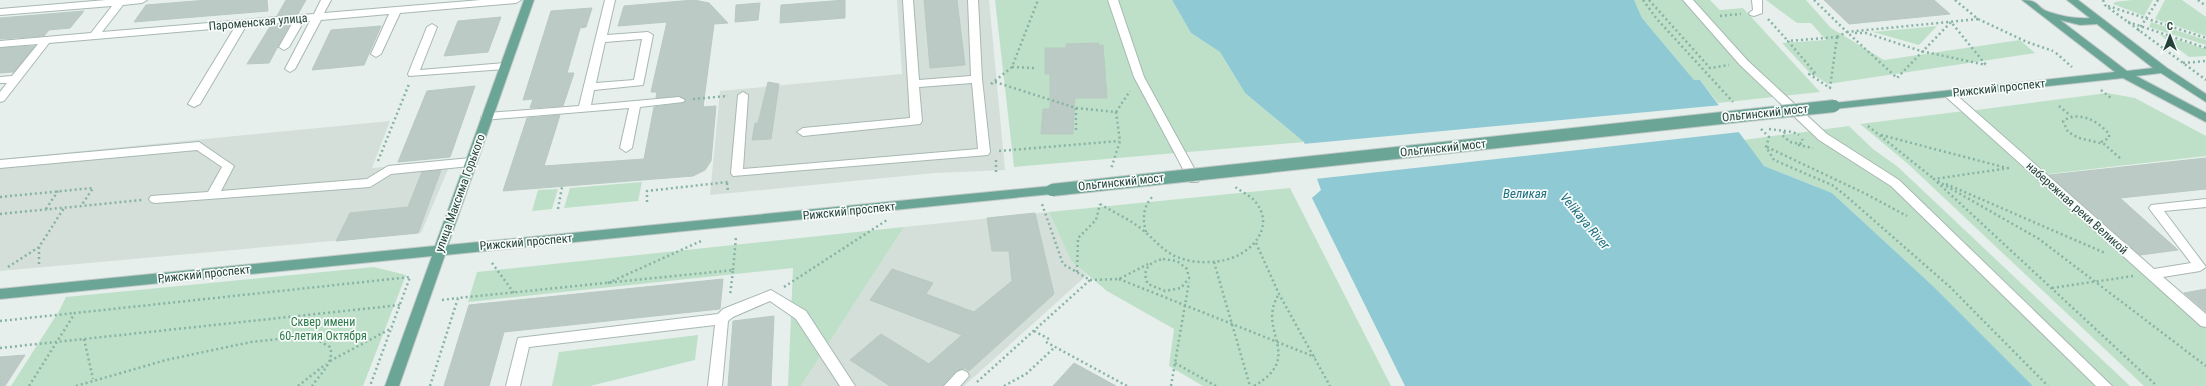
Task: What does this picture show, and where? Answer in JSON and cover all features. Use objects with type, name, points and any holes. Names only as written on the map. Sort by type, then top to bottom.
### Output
[{"type":"main road","name":"улица Максима Горького","points":[[392,386],[438,251],[529,0]]},
{"type":"main road","points":[[2027,0],[2124,74],[2206,118]]},
{"type":"main road","points":[[2072,0],[2163,70],[2206,99]]},
{"type":"main road","points":[[2041,11],[2070,21],[2100,21]]},
{"type":"main road","name":"Рижский проспект","points":[[1834,106],[2163,70]]},
{"type":"main road","name":"Ольгинский мост","points":[[1052,190],[1834,106]]},
{"type":"main road","name":"Рижский проспект","points":[[0,294],[1052,190]]},
{"type":"street","points":[[0,12],[142,0]]},
{"type":"street","points":[[290,69],[326,0]]},
{"type":"street","name":"Пароменская улица","points":[[0,44],[300,19],[396,10],[436,4],[516,0]]},
{"type":"street","points":[[584,109],[610,0]]},
{"type":"street","points":[[803,132],[916,121],[908,0]]},
{"type":"street","points":[[743,95],[737,173],[984,152],[977,78],[973,0]]},
{"type":"street","points":[[1113,0],[1139,77],[1194,179]]},
{"type":"street","points":[[1688,0],[1744,63],[1823,137],[1895,182],[2104,386]]},
{"type":"street","points":[[1750,13],[1758,11],[1757,0]]},
{"type":"street","points":[[94,36],[122,1]]},
{"type":"street","points":[[376,54],[396,10]]},
{"type":"street","points":[[284,47],[300,19]]},
{"type":"street","points":[[194,104],[243,23]]},
{"type":"street","points":[[432,27],[413,74],[505,66]]},
{"type":"street","points":[[589,87],[639,83],[648,35],[601,39]]},
{"type":"street","points":[[0,98],[46,40]]},
{"type":"street","points":[[913,84],[977,78]]},
{"type":"street","points":[[0,80],[16,79]]},
{"type":"street","name":"набережная реки Великой","points":[[1949,94],[2206,322]]},
{"type":"street","points":[[487,117],[679,100]]},
{"type":"street","points":[[626,148],[635,104]]},
{"type":"street","points":[[0,164],[199,146],[228,166],[212,196]]},
{"type":"street","points":[[155,199],[212,196],[370,182],[388,170],[470,162]]},
{"type":"street","points":[[2204,267],[2155,208],[2206,203]]},
{"type":"street","points":[[2151,274],[2204,267]]},
{"type":"street","points":[[512,386],[523,342],[725,316],[771,295],[802,315],[848,386]]},
{"type":"street","points":[[715,386],[725,316]]},
{"type":"street","points":[[951,386],[967,381]]},
{"type":"path","points":[[979,92],[1012,67],[1038,0]]},
{"type":"path","points":[[1643,0],[1656,18],[1736,105]]},
{"type":"path","points":[[1649,0],[1673,29],[1710,68]]},
{"type":"path","points":[[1814,0],[1897,78],[1921,51],[1951,22]]},
{"type":"path","points":[[1955,0],[1978,19],[2027,42],[2053,51]]},
{"type":"path","points":[[2103,0],[2104,5],[2206,81]]},
{"type":"path","points":[[2138,31],[2158,0]]},
{"type":"path","points":[[2198,0],[2206,6]]},
{"type":"path","points":[[2104,5],[2206,38]]},
{"type":"path","points":[[1704,18],[1750,13]]},
{"type":"path","points":[[1788,41],[1837,37],[1847,32],[1978,19]]},
{"type":"path","points":[[1847,32],[1866,33],[1921,51],[1986,65],[1951,22]]},
{"type":"path","points":[[2126,22],[2206,48]]},
{"type":"path","points":[[1772,23],[1816,74],[1810,74],[1830,88],[1837,37]]},
{"type":"path","points":[[2182,63],[2206,61]]},
{"type":"path","points":[[1012,67],[1034,68]]},
{"type":"path","points":[[370,182],[413,74]]},
{"type":"path","points":[[1109,176],[1120,141],[1116,112],[1139,77]]},
{"type":"path","points":[[994,82],[1076,108],[1116,112]]},
{"type":"path","points":[[679,100],[743,95]]},
{"type":"path","points":[[2059,106],[2071,117]]},
{"type":"path","points":[[1076,108],[1076,133]]},
{"type":"path","points":[[2071,117],[2086,118],[2101,125],[2109,134],[2109,138],[2101,142],[2086,141],[2071,134],[2066,129],[2063,121],[2071,117]]},
{"type":"path","points":[[1758,126],[1769,137],[1766,147],[1774,160],[1832,185],[1845,194],[1950,287],[2048,386]]},
{"type":"path","points":[[1868,126],[1878,135],[1912,159],[2157,386]]},
{"type":"path","points":[[1792,144],[1800,144],[1803,141],[1800,136],[1793,132],[1785,132],[1782,135],[1785,140],[1792,144],[1810,147]]},
{"type":"path","points":[[1878,135],[2009,168],[1934,179]]},
{"type":"path","points":[[984,152],[1120,141]]},
{"type":"path","points":[[2101,142],[2121,159]]},
{"type":"path","points":[[1766,147],[1866,194],[1912,219],[1930,216]]},
{"type":"path","points":[[996,156],[996,175]]},
{"type":"path","points":[[1934,179],[2108,255]]},
{"type":"path","points":[[1934,179],[2039,240],[2206,366]]},
{"type":"path","points":[[646,202],[646,191],[727,183],[728,192]]},
{"type":"path","points":[[1119,279],[1152,262],[1163,259],[1176,258],[1198,262],[1214,262],[1238,257],[1256,243],[1264,225],[1263,216],[1252,198],[1233,186]]},
{"type":"path","points":[[558,209],[562,187]]},
{"type":"path","points":[[0,197],[93,188],[81,206]]},
{"type":"path","points":[[45,210],[58,191]]},
{"type":"path","points":[[1146,232],[1143,214],[1146,205],[1156,193]]},
{"type":"path","points":[[1077,272],[1078,238],[1096,220],[1102,197]]},
{"type":"path","points":[[0,214],[155,199]]},
{"type":"path","points":[[1041,202],[1063,264],[1090,280],[1119,279],[1315,357]]},
{"type":"path","points":[[1100,204],[1146,232],[1161,249],[1176,258],[1188,269],[1189,278],[1186,306],[1171,386]]},
{"type":"path","points":[[8,268],[39,247],[65,208]]},
{"type":"path","points":[[771,295],[887,220]]},
{"type":"path","points":[[725,316],[733,270],[736,237]]},
{"type":"path","points":[[606,284],[701,241]]},
{"type":"path","points":[[1256,243],[1279,294],[1330,386]]},
{"type":"path","points":[[39,247],[39,264]]},
{"type":"path","points":[[1152,262],[1145,270],[1145,279],[1148,284],[1158,290],[1165,292],[1178,290],[1187,283],[1189,278]]},
{"type":"path","points":[[1214,262],[1250,386]]},
{"type":"path","points":[[492,263],[514,293]]},
{"type":"path","points":[[442,300],[733,270]]},
{"type":"path","points":[[2052,288],[2151,274]]},
{"type":"path","points":[[0,321],[410,277],[370,386]]},
{"type":"path","points":[[967,381],[1034,331],[1090,280]]},
{"type":"path","points":[[1254,386],[1269,377],[1278,366],[1279,343],[1271,321],[1270,307],[1279,294]]},
{"type":"path","points":[[430,386],[458,298]]},
{"type":"path","points":[[0,348],[400,305]]},
{"type":"path","points":[[29,386],[75,313]]},
{"type":"path","points":[[298,386],[329,362],[392,328]]},
{"type":"path","points":[[1034,331],[1049,340]]},
{"type":"path","points":[[84,339],[87,346],[93,379]]},
{"type":"path","points":[[76,386],[93,379],[165,359],[214,348],[281,339],[317,339],[327,342],[331,348],[332,358],[312,386]]},
{"type":"path","points":[[1046,342],[1127,386]]},
{"type":"path","points":[[1004,386],[1026,374],[1055,347]]},
{"type":"path","points":[[1175,363],[1216,386]]},
{"type":"shaded area","points":[[897,0],[989,0],[1005,170],[935,173],[710,195],[720,91],[902,74]]},
{"type":"shaded area","points":[[390,121],[372,168],[452,160],[421,233],[0,271],[0,159]]},
{"type":"shaded area","points":[[1049,212],[1071,261],[1087,275],[964,386],[801,386],[904,227]]},
{"type":"green space","points":[[995,0],[1172,0],[1191,33],[1220,52],[1245,93],[1304,142],[1014,167]]},
{"type":"green space","points":[[1634,0],[1710,0],[1720,10],[1743,8],[1820,92],[1718,103],[1700,80],[1694,80],[1642,18]]},
{"type":"green space","points":[[1766,0],[1806,0],[1831,28],[1884,60],[2020,40],[2035,53],[1828,84],[1809,72],[1782,43],[1826,40],[1811,23],[1797,23]]},
{"type":"green space","points":[[2153,0],[2144,16],[2113,4],[2115,2]]},
{"type":"green space","points":[[2165,0],[2182,0],[2206,17],[2206,36],[2155,19]]},
{"type":"green space","points":[[2151,22],[2206,40],[2206,45],[2149,27]]},
{"type":"green space","points":[[1937,26],[1919,45],[1873,32]]},
{"type":"green space","points":[[2159,34],[2206,49],[2206,56],[2189,57]]},
{"type":"green space","points":[[2107,93],[2135,98],[2206,136],[2206,156],[2039,175],[1969,111]]},
{"type":"green space","points":[[1964,111],[2206,327],[2206,386],[2144,386],[1907,163],[1860,124]]},
{"type":"green space","points":[[1849,126],[1873,149],[1898,167],[2130,386],[2033,386],[1934,287],[1832,193],[1764,166],[1743,140]]},
{"type":"green space","points":[[642,182],[638,201],[564,208],[570,188]]},
{"type":"green space","points":[[1290,188],[1391,386],[1203,386],[1169,366],[1174,329],[1107,291],[1071,261],[1049,212]]},
{"type":"green space","points":[[558,189],[552,209],[532,211],[538,190]]},
{"type":"green space","points":[[904,227],[801,386],[788,386],[793,268],[468,302],[477,272]]},
{"type":"green space","name":"Сквер имени 60-летия Октября","points":[[374,267],[406,275],[363,386],[11,386],[59,311],[66,297]]},
{"type":"green space","points":[[698,335],[695,360],[590,386],[552,386],[559,352]]},
{"type":"water","name":"Великая","points":[[1172,0],[1634,0],[1642,18],[1694,80],[1700,80],[1764,166],[1832,193],[1934,287],[2033,386],[1405,386],[1312,198],[1321,190],[1304,142],[1245,93],[1220,52],[1191,33]]},
{"type":"pier","points":[[1722,105],[1740,132],[1315,179],[1303,144]]},
{"type":"building","points":[[207,0],[267,0],[268,11],[134,22],[146,5]]},
{"type":"building","points":[[286,0],[306,0],[298,14],[277,16]]},
{"type":"building","points":[[694,0],[709,3],[728,23],[714,24],[703,107],[716,106],[711,161],[705,170],[693,176],[503,191],[527,118],[560,115],[544,166],[644,159],[654,107],[683,103],[686,100],[679,96],[656,98],[657,92],[651,92],[667,22],[618,26],[624,6]]},
{"type":"building","points":[[845,0],[845,18],[780,23],[781,5]]},
{"type":"building","points":[[924,0],[957,0],[965,65],[930,68]]},
{"type":"building","points":[[1824,0],[1934,0],[1950,14],[1849,24]]},
{"type":"building","points":[[760,3],[758,20],[735,22],[736,5]]},
{"type":"building","points":[[592,8],[586,27],[580,28],[567,73],[574,73],[563,106],[530,108],[533,99],[523,100],[551,11]]},
{"type":"building","points":[[84,11],[70,28],[49,30],[44,36],[0,39],[0,18]]},
{"type":"building","points":[[501,17],[488,52],[444,56],[458,21]]},
{"type":"building","points":[[290,24],[269,63],[247,64],[271,25]]},
{"type":"building","points":[[381,26],[364,65],[312,70],[331,30]]},
{"type":"building","points":[[1099,43],[1099,46],[1103,45],[1107,98],[1075,98],[1073,134],[1041,134],[1043,109],[1050,109],[1050,74],[1045,74],[1045,48],[1066,48],[1066,44]]},
{"type":"building","points":[[35,46],[14,72],[0,73],[0,48]]},
{"type":"building","points":[[768,82],[779,84],[771,139],[752,140],[755,123],[758,123]]},
{"type":"building","points":[[475,86],[450,157],[398,162],[427,91]]},
{"type":"building","points":[[2206,158],[2206,189],[2120,198],[2178,250],[2140,255],[2049,175]]},
{"type":"building","points":[[441,170],[418,233],[336,241],[350,213],[408,207],[422,172]]},
{"type":"building","points":[[1035,213],[1054,294],[969,371],[965,368],[956,371],[942,386],[890,386],[850,360],[881,334],[929,364],[962,335],[870,300],[892,269],[933,283],[926,294],[974,312],[1012,281],[1009,251],[992,251],[987,218]]},
{"type":"building","points":[[723,279],[720,309],[504,332],[489,386],[444,386],[469,305]]},
{"type":"building","points":[[2206,289],[2206,312],[2184,293]]},
{"type":"building","points":[[774,316],[771,386],[728,386],[733,321]]},
{"type":"building","points":[[25,355],[5,386],[0,386],[0,357]]},
{"type":"building","points":[[1074,363],[1116,386],[1053,386]]},
{"type":"water label","name":"Velikaya River","points":[[1585,221]]}]
